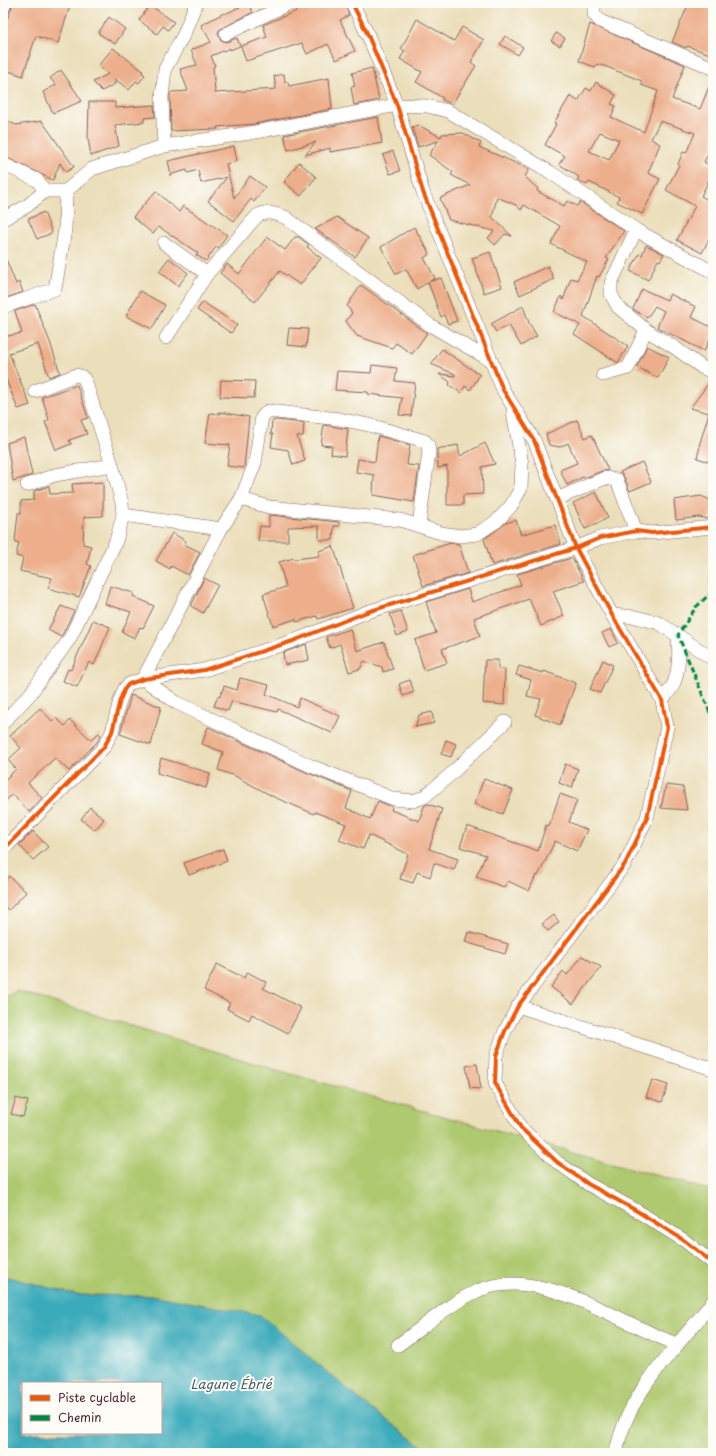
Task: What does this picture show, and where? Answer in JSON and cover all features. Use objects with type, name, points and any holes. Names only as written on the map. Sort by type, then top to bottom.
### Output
[{"type":"street","points":[[3,9],[5,3]]},
{"type":"street","points":[[164,146],[162,97],[165,69],[184,34],[196,3]]},
{"type":"street","points":[[226,34],[290,3]]},
{"type":"street","points":[[352,3],[367,33],[397,105],[423,192],[490,360],[512,406],[534,440],[576,548],[612,615],[662,700],[667,727],[647,818],[625,864],[518,1006],[505,1031],[496,1056],[495,1083],[521,1128],[557,1162],[588,1184],[637,1211],[685,1241],[713,1264]]},
{"type":"street","points":[[594,3],[594,14],[600,21],[713,68]]},
{"type":"street","points":[[3,219],[27,206],[45,191],[66,191],[92,169],[164,146],[250,133],[397,105],[427,106],[448,111],[550,172],[636,230],[713,272]]},
{"type":"street","points":[[3,164],[33,177],[45,191]]},
{"type":"street","points":[[3,307],[55,289],[65,230],[66,191]]},
{"type":"street","points":[[166,338],[207,274],[257,216],[262,213],[269,212],[285,217],[430,325],[490,360]]},
{"type":"street","points":[[636,230],[611,283],[611,294],[618,308],[646,330],[703,368],[713,372]]},
{"type":"street","points":[[164,243],[207,274]]},
{"type":"street","points":[[603,375],[628,368],[646,330]]},
{"type":"street","points":[[3,723],[31,693],[70,638],[116,541],[123,515],[122,502],[112,465],[85,380],[81,376],[76,375],[35,391]]},
{"type":"street","points":[[241,498],[269,507],[400,520],[441,533],[460,536],[477,534],[497,521],[511,506],[521,488],[522,464],[512,406]]},
{"type":"street","points":[[142,679],[221,529],[241,498],[255,463],[262,417],[268,411],[339,419],[419,438],[428,445],[429,452],[419,525]]},
{"type":"street","points":[[27,485],[55,475],[112,465]]},
{"type":"street","points":[[557,498],[605,478],[617,480],[636,531]]},
{"type":"street","points":[[123,515],[221,529]]},
{"type":"street","points":[[3,850],[104,747],[110,736],[125,688],[129,684],[142,679],[204,670],[293,641],[368,612],[576,548],[600,538],[636,531],[652,533],[713,527]]},
{"type":"street","points":[[612,615],[636,617],[659,623],[713,659]]},
{"type":"street","points":[[662,700],[673,685],[679,653],[678,635]]},
{"type":"street","points":[[142,679],[177,703],[311,766],[394,799],[413,801],[424,797],[450,775],[505,722]]},
{"type":"street","points":[[518,1006],[713,1068]]},
{"type":"street","points":[[398,1345],[475,1292],[498,1284],[525,1285],[580,1300],[654,1336],[677,1344]]},
{"type":"street","points":[[616,1453],[624,1426],[643,1387],[713,1301]]},
{"type":"green space","points":[[17,991],[280,1071],[713,1191],[713,1453],[431,1453],[365,1404],[156,1296],[77,1295],[3,1276],[3,998]]},
{"type":"water","name":"Lagune Ébrié","points":[[3,1276],[77,1295],[156,1296],[260,1315],[365,1404],[431,1453],[3,1453]]},
{"type":"building","points":[[13,3],[71,3],[58,43],[36,36],[23,76],[3,69],[3,30]]},
{"type":"building","points":[[248,3],[253,12],[219,30],[218,34],[221,40],[226,42],[237,38],[240,46],[230,50],[230,48],[211,56],[215,66],[213,67],[215,93],[276,89],[274,76],[284,74],[285,82],[288,82],[289,86],[329,78],[332,109],[254,124],[217,127],[218,129],[171,131],[170,94],[172,92],[188,91],[180,69],[197,65],[191,50],[211,42],[201,25]]},
{"type":"building","points":[[311,3],[344,3],[349,15],[340,20],[355,51],[336,60],[328,44],[307,54],[302,43],[246,61],[241,46],[267,37],[263,25]]},
{"type":"building","points":[[689,3],[713,3],[713,55],[687,46],[686,48],[672,42]]},
{"type":"building","points":[[150,5],[174,22],[168,30],[163,26],[157,34],[139,20]]},
{"type":"building","points":[[109,17],[125,29],[115,44],[98,33]]},
{"type":"building","points":[[417,19],[454,41],[462,27],[484,40],[471,62],[476,66],[452,104],[442,100],[443,98],[416,82],[422,72],[400,59],[405,51],[401,49]]},
{"type":"building","points":[[590,24],[685,65],[672,99],[700,109],[713,77],[713,145],[704,162],[713,167],[713,172],[701,196],[713,203],[713,230],[702,253],[677,240],[695,206],[666,190],[679,165],[678,164],[683,152],[686,153],[695,133],[660,121],[651,139],[660,144],[648,173],[660,179],[642,214],[617,202],[619,197],[589,182],[587,185],[577,180],[579,177],[559,164],[565,156],[545,145],[556,124],[554,123],[570,96],[578,101],[586,88],[591,91],[596,82],[616,95],[611,104],[616,106],[611,117],[644,132],[658,91],[641,85],[642,81],[607,67],[597,64],[595,67],[579,61]],"holes":[[[600,132],[619,140],[609,160],[589,151]]]},
{"type":"building","points":[[556,33],[565,38],[560,46],[551,41]]},
{"type":"building","points":[[505,36],[523,47],[518,55],[500,44]]},
{"type":"building","points":[[113,48],[143,71],[142,73],[145,75],[139,83],[136,81],[129,90],[115,79],[115,84],[102,91],[93,82],[108,74],[98,66]]},
{"type":"building","points":[[372,68],[379,100],[354,105],[351,87],[355,86],[352,73]]},
{"type":"building","points":[[61,70],[82,101],[53,113],[43,92],[56,85],[50,78]]},
{"type":"building","points":[[89,102],[115,102],[115,108],[154,105],[155,117],[144,118],[144,122],[115,125],[119,146],[91,156],[88,138]]},
{"type":"building","points":[[378,117],[382,143],[330,152],[330,148],[305,155],[316,142],[288,150],[284,135]]},
{"type":"building","points":[[3,119],[16,125],[42,121],[74,167],[66,172],[60,163],[53,180],[3,156]]},
{"type":"building","points":[[418,125],[441,137],[442,134],[463,133],[481,143],[479,147],[529,169],[525,177],[538,189],[537,191],[564,206],[567,201],[577,206],[580,202],[624,231],[606,258],[609,259],[599,277],[597,276],[583,316],[628,346],[618,363],[574,334],[580,325],[554,312],[561,296],[563,300],[571,278],[577,280],[587,262],[551,244],[560,226],[524,205],[521,210],[516,205],[497,197],[492,217],[512,236],[505,234],[495,245],[488,238],[494,231],[449,220],[440,198],[470,185],[451,175],[453,172],[429,155],[438,141],[418,147],[412,127]]},
{"type":"building","points":[[234,146],[237,161],[226,164],[234,198],[250,176],[265,187],[254,202],[251,199],[234,221],[208,201],[227,177],[201,183],[198,170],[188,173],[187,170],[169,175],[171,174],[168,161]]},
{"type":"building","points":[[393,151],[400,171],[390,174],[383,155]]},
{"type":"building","points":[[299,162],[316,177],[301,196],[284,182]]},
{"type":"building","points":[[156,191],[179,212],[183,206],[227,235],[206,261],[196,255],[198,253],[159,227],[153,234],[133,217]]},
{"type":"building","points":[[44,212],[52,233],[37,239],[28,219]]},
{"type":"building","points":[[337,217],[368,238],[355,257],[315,229]]},
{"type":"building","points":[[414,227],[430,254],[424,258],[435,278],[417,289],[406,269],[396,274],[381,247]]},
{"type":"building","points":[[267,237],[285,250],[295,237],[299,237],[309,245],[307,247],[321,258],[300,285],[280,271],[255,302],[220,273],[227,264],[239,274]]},
{"type":"building","points":[[646,245],[664,254],[660,261],[658,260],[648,280],[630,271],[639,254],[642,255]]},
{"type":"building","points":[[3,252],[16,284],[19,282],[23,292],[3,299]]},
{"type":"building","points":[[490,252],[502,287],[484,293],[472,258]]},
{"type":"building","points":[[169,258],[188,273],[178,286],[159,271]]},
{"type":"building","points":[[548,266],[554,279],[520,295],[514,282]]},
{"type":"building","points":[[441,278],[457,321],[448,324],[444,315],[441,317],[428,282]]},
{"type":"building","points":[[361,285],[427,333],[412,354],[396,343],[392,348],[357,336],[346,321],[352,313],[347,306]]},
{"type":"building","points":[[642,289],[667,300],[670,294],[696,307],[691,317],[713,328],[713,333],[704,351],[657,327],[664,311],[655,306],[647,318],[633,309]]},
{"type":"building","points":[[140,291],[165,305],[152,329],[126,316]]},
{"type":"building","points":[[203,302],[237,325],[231,333],[197,310]]},
{"type":"building","points":[[35,304],[60,373],[49,377],[38,344],[9,353],[30,405],[18,409],[3,372],[3,337],[22,333],[15,311]]},
{"type":"building","points":[[523,306],[529,323],[537,336],[521,346],[509,325],[496,332],[491,324]]},
{"type":"building","points":[[289,328],[308,329],[306,347],[287,345]]},
{"type":"building","points":[[647,346],[669,357],[658,378],[637,367]]},
{"type":"building","points":[[442,349],[480,375],[470,390],[465,386],[461,393],[449,385],[450,382],[439,374],[455,376],[455,374],[431,364]]},
{"type":"building","points":[[372,365],[397,368],[395,381],[415,383],[411,416],[399,415],[402,398],[368,394],[368,392],[335,390],[337,371],[371,373]]},
{"type":"building","points":[[221,380],[255,381],[254,398],[220,397]]},
{"type":"building","points":[[711,380],[713,380],[713,463],[697,458],[709,413],[690,408]]},
{"type":"building","points":[[77,385],[88,418],[81,420],[87,434],[69,440],[71,444],[56,450],[45,422],[49,420],[42,397]]},
{"type":"building","points":[[220,412],[249,417],[244,468],[227,466],[230,445],[205,443],[210,413],[220,414]]},
{"type":"building","points":[[276,420],[304,423],[303,436],[297,436],[305,461],[293,465],[288,450],[271,447],[273,434],[271,434],[272,421]]},
{"type":"building","points":[[577,420],[585,438],[592,435],[608,470],[584,478],[583,477],[567,485],[560,470],[577,463],[568,443],[560,447],[549,445],[546,434]]},
{"type":"building","points":[[324,425],[348,429],[345,456],[331,454],[332,446],[321,445]]},
{"type":"building","points":[[378,436],[410,445],[407,465],[419,466],[414,502],[373,495],[374,475],[356,472],[358,459],[375,462]]},
{"type":"building","points":[[24,437],[32,475],[13,481],[7,443]]},
{"type":"building","points":[[485,443],[495,464],[482,467],[483,494],[463,495],[463,505],[447,505],[447,466],[438,468],[437,449],[458,445],[460,456]]},
{"type":"building","points":[[642,462],[651,482],[630,491],[624,477],[620,472]]},
{"type":"building","points":[[103,482],[103,516],[84,517],[83,544],[91,546],[87,564],[91,566],[79,597],[48,588],[52,578],[20,571],[23,558],[16,556],[19,543],[15,542],[18,513],[21,513],[21,501],[34,500],[34,491],[49,486],[50,494],[73,493],[72,484]]},
{"type":"building","points":[[596,492],[608,518],[585,529],[573,503]]},
{"type":"building","points":[[701,496],[713,501],[713,508],[709,519],[699,517],[676,520],[674,500]]},
{"type":"building","points":[[269,515],[339,522],[339,526],[334,526],[333,540],[319,540],[319,526],[288,527],[288,541],[258,541],[260,526],[269,527]]},
{"type":"building","points":[[516,520],[521,535],[555,525],[561,544],[492,565],[484,539],[506,523]]},
{"type":"building","points":[[172,533],[186,541],[184,544],[200,552],[188,575],[171,566],[170,569],[156,561]]},
{"type":"building","points":[[451,543],[459,544],[468,573],[423,586],[413,555]]},
{"type":"building","points":[[333,546],[353,608],[318,619],[317,616],[296,622],[296,619],[273,626],[263,594],[286,587],[279,562],[294,558],[319,556],[319,551]]},
{"type":"building","points":[[572,558],[584,581],[553,591],[564,616],[541,626],[529,599],[474,618],[480,636],[442,649],[447,663],[424,670],[415,640],[436,633],[426,602],[468,589],[472,602],[521,585],[517,574]]},
{"type":"building","points":[[204,578],[218,585],[203,613],[191,606]]},
{"type":"building","points":[[110,586],[134,593],[133,596],[154,606],[143,628],[140,627],[135,638],[122,632],[131,612],[105,604]]},
{"type":"building","points":[[61,606],[74,611],[61,637],[48,630]]},
{"type":"building","points":[[401,611],[408,632],[397,636],[390,614]]},
{"type":"building","points":[[93,620],[110,627],[94,665],[89,662],[77,687],[63,681],[68,669],[71,670]]},
{"type":"building","points":[[350,629],[357,651],[384,642],[393,669],[383,672],[382,667],[364,661],[360,669],[349,672],[340,644],[330,648],[326,637]]},
{"type":"building","points":[[611,629],[618,643],[609,647],[602,633]]},
{"type":"building","points":[[306,644],[309,660],[285,665],[283,653]]},
{"type":"building","points":[[485,660],[498,660],[498,669],[505,669],[504,705],[483,703]]},
{"type":"building","points":[[603,660],[613,665],[600,693],[590,689]]},
{"type":"building","points":[[519,666],[543,673],[544,671],[576,683],[560,725],[535,715],[541,699],[527,696],[531,680],[516,675]]},
{"type":"building","points":[[240,678],[269,685],[266,694],[297,707],[300,698],[340,716],[332,733],[278,709],[277,712],[232,701],[228,711],[214,706],[218,696],[220,697],[224,686],[237,690]]},
{"type":"building","points":[[410,680],[414,692],[403,696],[399,684]]},
{"type":"building","points":[[131,695],[161,707],[151,745],[120,734]]},
{"type":"building","points":[[40,708],[52,721],[56,718],[65,726],[70,720],[91,740],[99,733],[101,735],[97,742],[69,771],[55,758],[28,783],[42,798],[29,812],[13,794],[3,803],[3,782],[16,769],[8,760],[21,748],[10,736]]},
{"type":"building","points":[[432,712],[434,723],[415,727],[419,715]]},
{"type":"building","points":[[208,727],[308,773],[352,791],[346,808],[370,819],[378,801],[392,807],[391,810],[419,821],[424,806],[428,804],[442,809],[429,849],[458,859],[454,870],[434,863],[430,877],[417,872],[413,883],[400,879],[408,854],[369,835],[363,849],[339,840],[346,824],[315,812],[314,814],[274,797],[235,776],[218,770],[223,752],[202,744]]},
{"type":"building","points":[[446,740],[456,744],[451,757],[441,754]]},
{"type":"building","points":[[161,758],[210,773],[206,788],[157,773]]},
{"type":"building","points":[[565,764],[578,769],[572,788],[559,783]]},
{"type":"building","points":[[484,779],[513,790],[503,814],[474,804]]},
{"type":"building","points":[[666,785],[683,787],[687,810],[661,808]]},
{"type":"building","points":[[560,794],[577,800],[569,822],[587,830],[577,851],[555,841],[529,891],[508,881],[504,887],[476,877],[486,855],[460,847],[467,826],[538,851],[546,825],[549,826]]},
{"type":"building","points":[[90,807],[104,819],[95,830],[81,819]]},
{"type":"building","points":[[33,831],[48,847],[33,860],[19,845]]},
{"type":"building","points":[[223,849],[227,861],[189,875],[184,863]]},
{"type":"building","points":[[9,876],[26,892],[9,910],[3,904],[3,883]]},
{"type":"building","points":[[554,915],[559,922],[548,931],[542,924]]},
{"type":"building","points":[[468,932],[508,944],[505,954],[465,942]]},
{"type":"building","points":[[582,956],[601,967],[573,1004],[551,987],[563,971],[567,975]]},
{"type":"building","points":[[217,964],[244,978],[247,972],[266,982],[263,988],[301,1008],[288,1033],[252,1014],[249,1020],[227,1009],[230,1003],[204,990]]},
{"type":"building","points":[[477,1064],[481,1089],[470,1088],[466,1066]]},
{"type":"building","points":[[652,1080],[668,1085],[662,1102],[646,1097]]},
{"type":"building","points":[[16,1098],[28,1101],[23,1117],[11,1114]]},
{"type":"marked path","points":[[713,591],[696,607],[678,635],[713,720]]},
{"type":"cycle path","points":[[352,3],[367,33],[397,105],[423,192],[503,390],[534,440],[576,548],[612,615],[662,700],[667,727],[647,818],[625,864],[518,1006],[505,1031],[496,1056],[495,1083],[521,1128],[557,1162],[588,1184],[637,1211],[685,1241],[713,1263]]},
{"type":"cycle path","points":[[3,850],[104,747],[112,732],[120,700],[125,688],[129,684],[143,679],[204,670],[293,641],[367,612],[576,548],[600,538],[636,531],[652,533],[713,527]]}]
